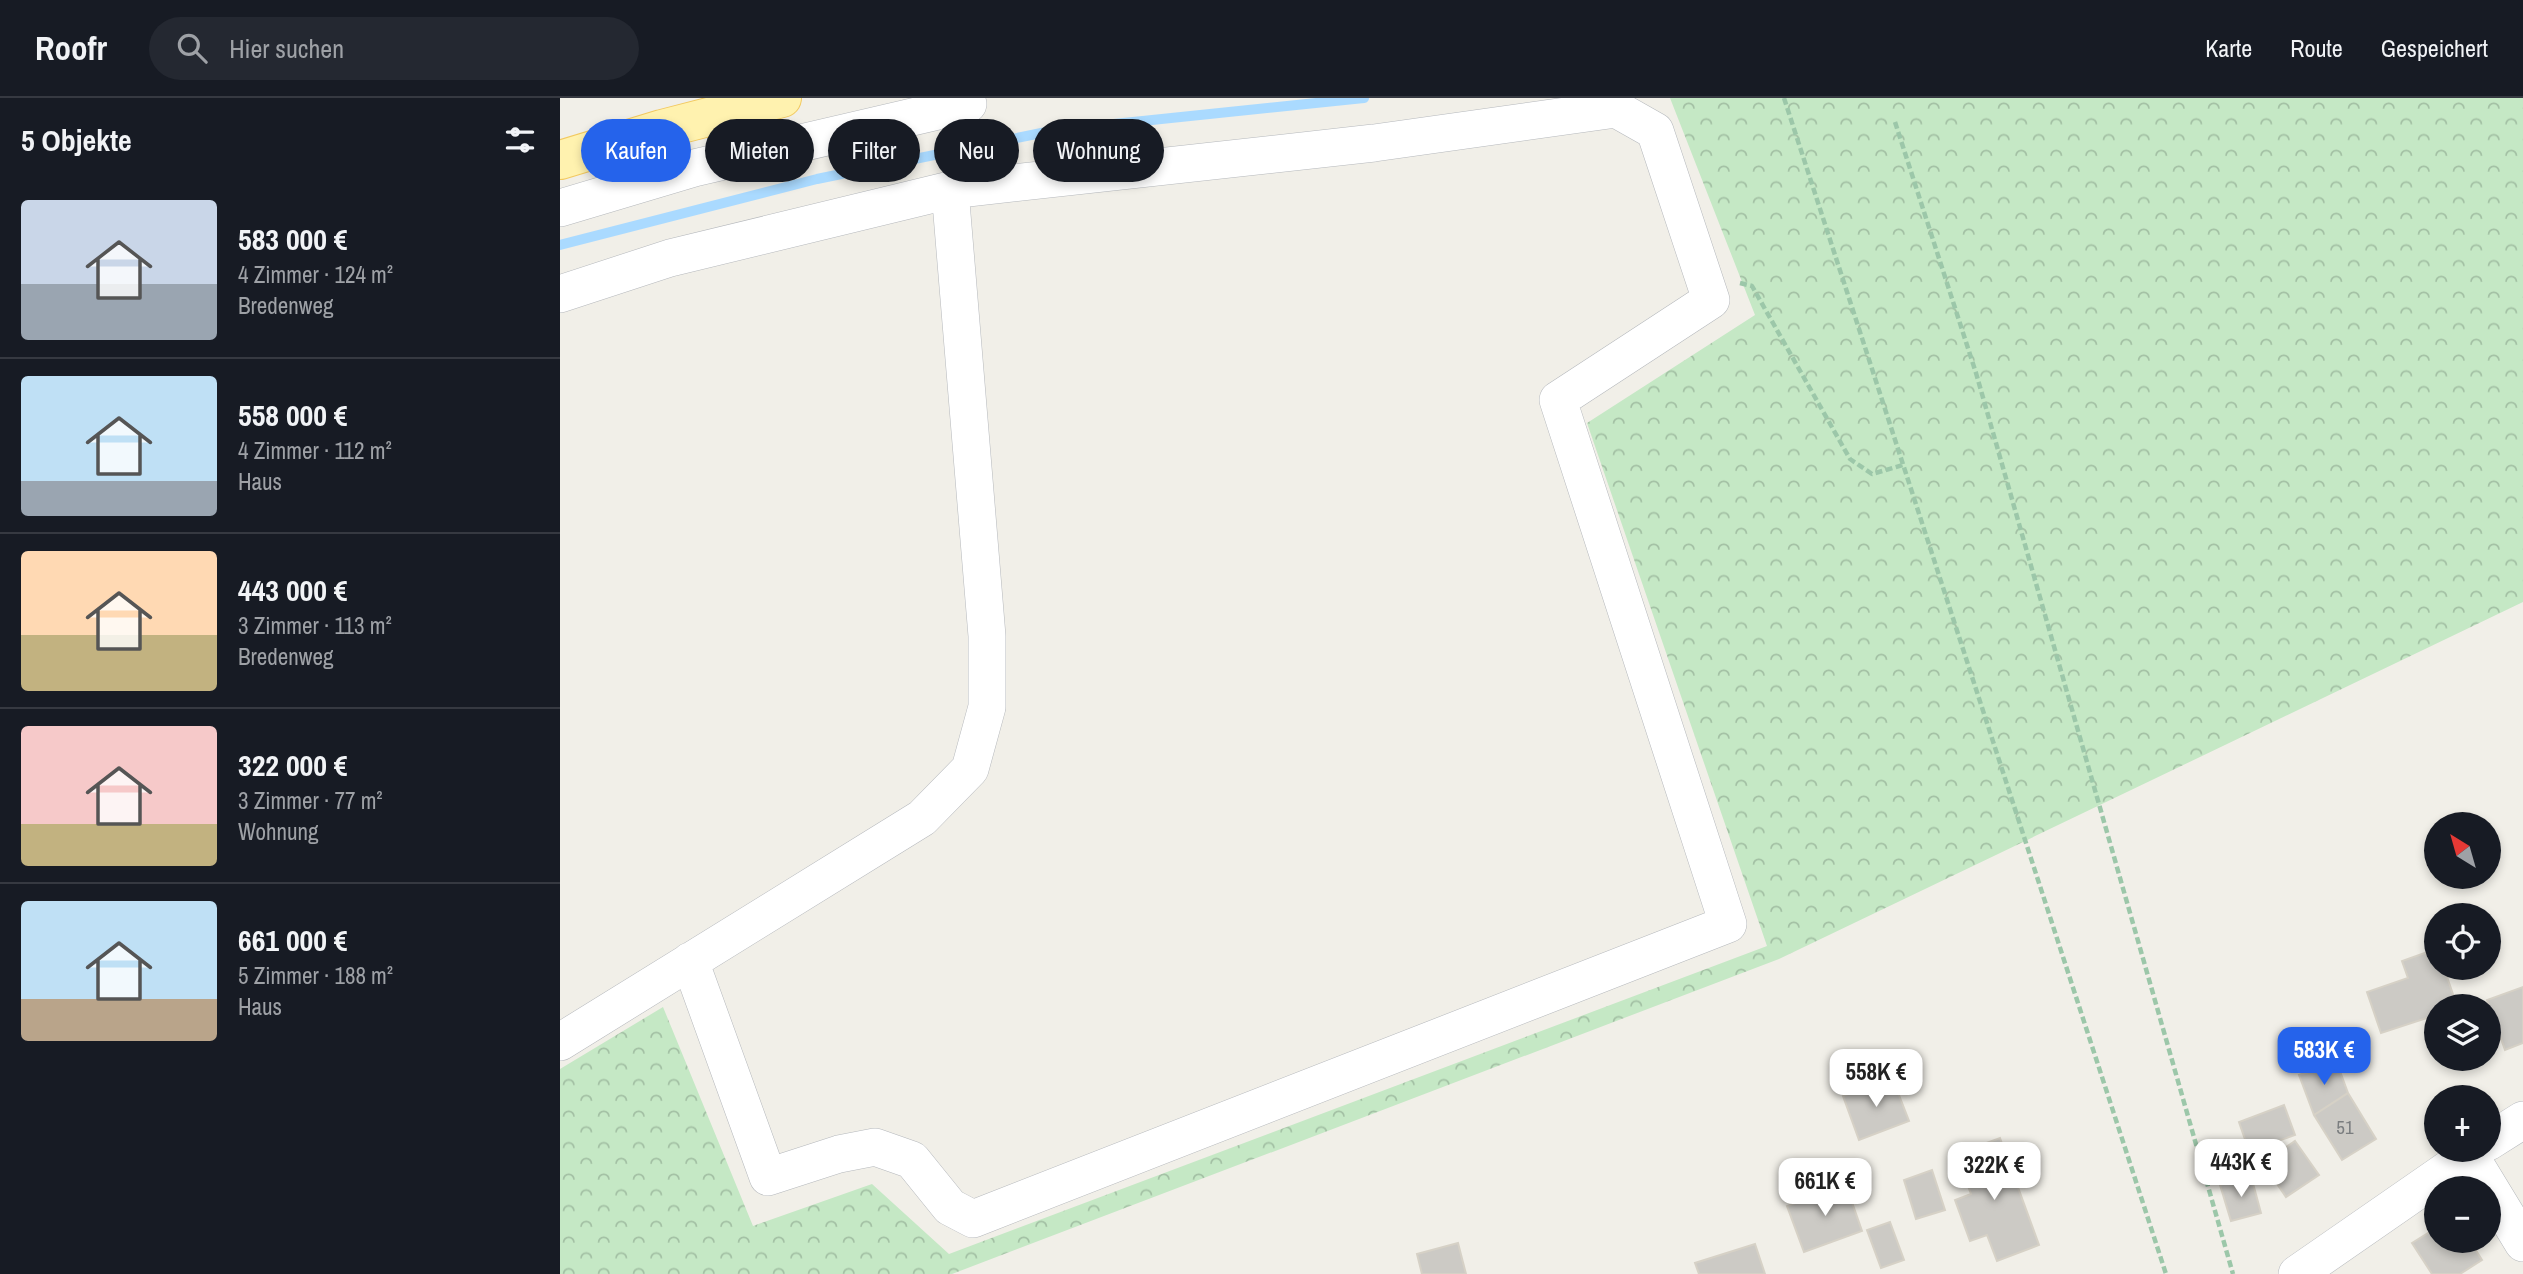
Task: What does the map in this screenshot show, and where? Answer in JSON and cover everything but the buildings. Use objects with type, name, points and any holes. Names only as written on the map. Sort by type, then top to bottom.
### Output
[{"type":"main road","points":[[560,160],[662,129],[782,98]]},
{"type":"street","points":[[560,208],[694,168],[968,104]]},
{"type":"street","points":[[560,294],[670,258],[950,190],[1374,143],[1616,108],[1655,131],[1711,300],[1559,400],[1728,924],[973,1219],[950,1207],[912,1160],[875,1147],[839,1154],[768,1177],[690,961]]},
{"type":"street","points":[[560,1041],[922,817],[970,769],[987,707],[987,636],[950,190]]},
{"type":"street","points":[[2501,1134],[2523,1120]]},
{"type":"street","points":[[2297,1274],[2459,1162]]},
{"type":"street","points":[[2484,1162],[2523,1243]]},
{"type":"path","points":[[1784,98],[2166,1274]]},
{"type":"path","points":[[1895,122],[1976,373],[2233,1274]]},
{"type":"path","points":[[1702,273],[1752,286],[1850,459],[1872,474],[1903,465]]},
{"type":"green space","points":[[1670,98],[2523,98],[2523,602],[1779,959],[952,1274],[560,1274],[560,1069],[663,1007],[753,1226],[872,1184],[949,1254],[1767,946],[1587,423],[1755,315]]},
{"type":"waterway","points":[[560,245],[817,179],[1056,130],[1364,98]]}]
